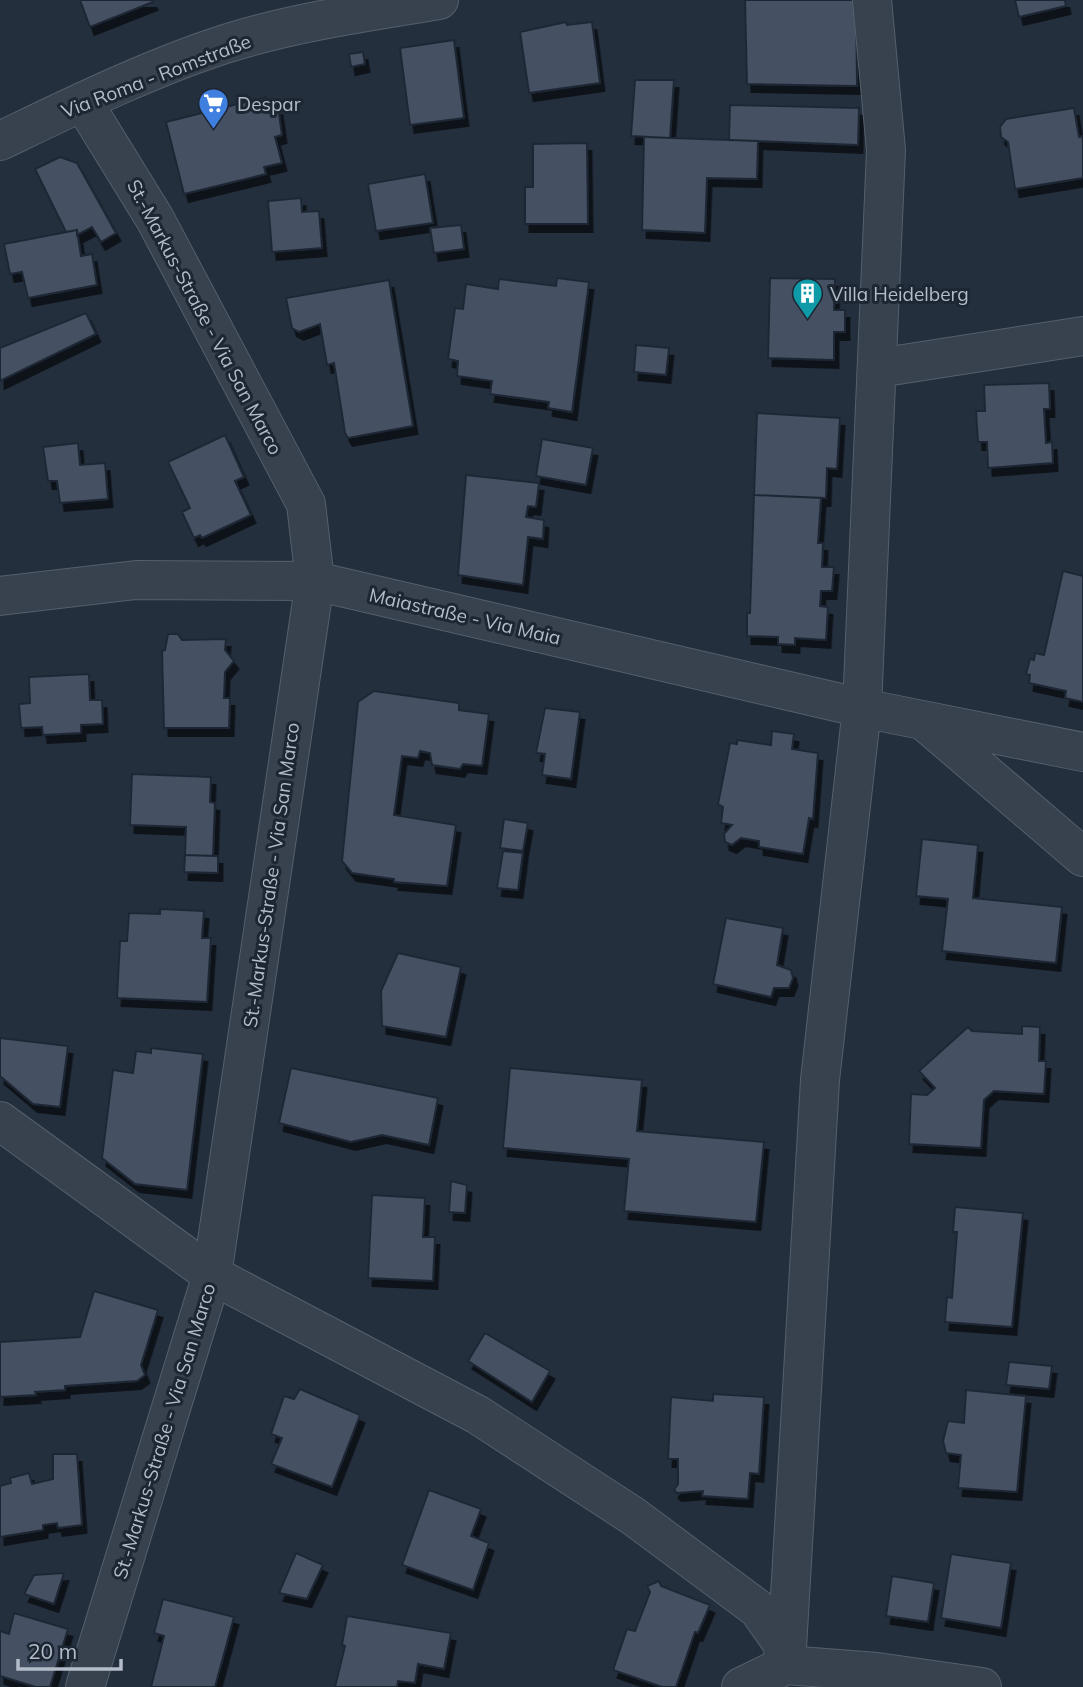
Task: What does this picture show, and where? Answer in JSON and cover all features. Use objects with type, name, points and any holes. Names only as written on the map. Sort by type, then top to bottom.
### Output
[{"type":"street","name":"Via Roma - Romstraße","points":[[0,141],[83,102],[224,45],[279,30],[439,0]]},
{"type":"street","points":[[786,1665],[820,1080],[862,708],[886,150],[872,0]]},
{"type":"street","name":"St.-Markus-Straße - Via San Marco","points":[[83,102],[155,219],[306,504],[315,581],[212,1275],[85,1687]]},
{"type":"street","points":[[878,368],[1083,336]]},
{"type":"street","name":"Maiastraße - Via Maia","points":[[0,596],[136,580],[315,581],[862,708],[1083,752]]},
{"type":"street","points":[[922,720],[1083,857]]},
{"type":"street","points":[[0,1121],[212,1275],[478,1415],[633,1516],[758,1609],[782,1643],[786,1665]]},
{"type":"street","points":[[743,1687],[786,1665],[877,1672],[982,1687]]},
{"type":"building","points":[[80,0],[152,0],[153,2],[90,27]]},
{"type":"building","points":[[745,0],[856,0],[857,86],[747,84]]},
{"type":"building","points":[[1015,0],[1065,0],[1066,6],[1019,17]]},
{"type":"building","points":[[566,22],[567,25],[592,22],[600,83],[529,93],[520,32]]},
{"type":"building","points":[[454,40],[464,118],[410,125],[400,48]]},
{"type":"building","points":[[363,52],[365,64],[351,67],[349,54]]},
{"type":"building","points":[[635,80],[674,80],[670,138],[631,136]]},
{"type":"building","points":[[266,97],[269,110],[278,107],[282,135],[275,137],[282,163],[264,167],[266,174],[184,194],[166,122]]},
{"type":"building","points":[[730,105],[859,108],[858,145],[729,140]]},
{"type":"building","points":[[1074,108],[1079,137],[1082,136],[1083,141],[1083,178],[1015,189],[1008,142],[1001,137],[1000,127],[1006,119]]},
{"type":"building","points":[[644,137],[758,141],[757,179],[707,178],[705,233],[642,230]]},
{"type":"building","points":[[587,143],[588,224],[525,224],[525,187],[533,187],[533,144]]},
{"type":"building","points":[[60,157],[77,163],[116,233],[101,242],[92,227],[77,235],[77,230],[66,232],[35,169]]},
{"type":"building","points":[[425,174],[433,223],[376,231],[368,184]]},
{"type":"building","points":[[301,198],[302,212],[319,211],[322,248],[272,252],[268,201]]},
{"type":"building","points":[[461,225],[464,249],[434,253],[430,228]]},
{"type":"building","points":[[77,230],[81,256],[92,254],[97,285],[28,298],[22,272],[10,274],[4,244]]},
{"type":"building","points":[[557,278],[589,282],[572,412],[548,408],[549,402],[490,394],[492,381],[457,376],[458,361],[448,359],[455,308],[463,309],[466,284],[498,289],[499,279],[556,286]]},
{"type":"building","name":"Villa Heidelberg","points":[[770,278],[835,279],[834,310],[845,310],[845,332],[834,332],[834,360],[768,358]]},
{"type":"building","points":[[389,280],[413,426],[348,438],[334,363],[327,365],[320,324],[299,332],[292,328],[286,298]]},
{"type":"building","points":[[86,313],[96,334],[0,381],[0,348]]},
{"type":"building","points":[[636,345],[669,348],[666,375],[634,372]]},
{"type":"building","points":[[1049,383],[1050,409],[1044,409],[1046,443],[1052,442],[1053,463],[988,468],[987,442],[978,442],[976,411],[985,411],[984,385]]},
{"type":"building","points":[[757,413],[840,418],[837,469],[827,468],[826,498],[754,495]]},
{"type":"building","points":[[225,435],[244,477],[235,481],[251,515],[202,538],[200,535],[194,538],[182,512],[190,508],[168,462]]},
{"type":"building","points":[[542,439],[593,448],[586,485],[536,476]]},
{"type":"building","points":[[78,443],[80,465],[105,463],[108,499],[60,503],[57,481],[48,481],[43,447]]},
{"type":"building","points":[[466,475],[539,483],[536,507],[528,506],[526,517],[544,520],[543,539],[528,537],[523,585],[458,575]]},
{"type":"building","points":[[754,495],[821,498],[818,543],[823,543],[822,567],[834,567],[832,591],[821,591],[820,606],[828,607],[826,640],[795,638],[795,645],[778,644],[778,637],[747,636]]},
{"type":"building","points":[[1063,571],[1083,576],[1083,702],[1065,698],[1066,691],[1029,683],[1030,675],[1026,674],[1030,659],[1034,660],[1035,653],[1044,655]]},
{"type":"building","points":[[168,634],[178,634],[182,640],[226,639],[225,650],[234,661],[225,672],[224,698],[230,698],[229,728],[164,728],[162,651],[165,650]]},
{"type":"building","points":[[89,674],[90,700],[102,700],[103,724],[81,725],[81,733],[43,735],[42,727],[21,728],[19,704],[30,703],[29,677]]},
{"type":"building","points":[[374,691],[459,703],[459,710],[489,714],[482,766],[463,764],[460,769],[432,765],[430,753],[420,751],[418,758],[402,756],[394,815],[456,825],[447,886],[394,882],[394,879],[352,873],[342,861],[358,702]]},
{"type":"building","points":[[545,708],[580,712],[571,779],[542,775],[545,754],[536,753]]},
{"type":"building","points":[[772,731],[794,734],[792,749],[818,753],[813,819],[809,818],[803,854],[759,847],[759,841],[741,838],[732,845],[725,842],[724,834],[732,825],[721,823],[723,807],[718,804],[730,743],[737,744],[737,740],[771,745]]},
{"type":"building","points":[[132,774],[211,777],[210,802],[215,803],[213,856],[185,855],[186,827],[130,825]]},
{"type":"building","points":[[504,819],[528,823],[523,851],[500,848]]},
{"type":"building","points":[[922,839],[978,845],[973,898],[1062,907],[1056,963],[942,951],[948,899],[916,896]]},
{"type":"building","points":[[503,851],[523,853],[518,890],[497,888]]},
{"type":"building","points":[[185,855],[218,856],[218,873],[184,872]]},
{"type":"building","points":[[160,909],[204,911],[202,938],[211,938],[207,1002],[117,998],[120,941],[127,941],[129,913],[160,914]]},
{"type":"building","points":[[726,918],[783,928],[777,965],[791,970],[793,978],[789,988],[774,988],[771,997],[713,984]]},
{"type":"building","points":[[398,953],[461,967],[446,1037],[382,1026],[381,991]]},
{"type":"building","points":[[1022,1026],[1040,1027],[1039,1061],[1046,1061],[1044,1094],[994,1091],[984,1100],[981,1148],[909,1144],[911,1094],[927,1095],[935,1088],[919,1071],[968,1027],[972,1031],[1022,1034]]},
{"type":"building","points":[[0,1038],[68,1046],[60,1107],[33,1104],[0,1076]]},
{"type":"building","points":[[151,1048],[203,1054],[187,1190],[135,1184],[102,1158],[113,1070],[133,1073],[136,1051],[151,1053]]},
{"type":"building","points":[[291,1068],[438,1098],[429,1145],[382,1135],[351,1142],[279,1123]]},
{"type":"building","points":[[510,1068],[642,1080],[637,1131],[764,1142],[756,1222],[624,1211],[629,1159],[503,1148]]},
{"type":"building","points":[[451,1181],[467,1185],[465,1213],[449,1212]]},
{"type":"building","points":[[372,1195],[425,1198],[423,1237],[435,1237],[433,1281],[368,1278]]},
{"type":"building","points":[[955,1207],[1023,1213],[1012,1327],[945,1322],[947,1297],[952,1298],[957,1232],[953,1232]]},
{"type":"building","points":[[94,1291],[158,1310],[141,1365],[145,1375],[137,1381],[65,1386],[65,1390],[35,1392],[36,1395],[0,1397],[0,1342],[80,1337]]},
{"type":"building","points":[[485,1333],[550,1371],[532,1402],[468,1361]]},
{"type":"building","points":[[1009,1362],[1052,1366],[1049,1389],[1006,1385]]},
{"type":"building","points":[[300,1389],[360,1415],[332,1487],[271,1464],[282,1438],[271,1434],[284,1396],[294,1399]]},
{"type":"building","points":[[966,1390],[1026,1396],[1017,1492],[958,1488],[961,1455],[946,1453],[943,1441],[948,1421],[964,1423]]},
{"type":"building","points":[[713,1394],[764,1397],[759,1474],[750,1473],[748,1499],[702,1496],[703,1491],[677,1493],[674,1490],[678,1484],[678,1459],[668,1459],[671,1397],[713,1401]]},
{"type":"building","points":[[53,1454],[77,1454],[82,1525],[58,1528],[57,1523],[43,1525],[43,1530],[0,1537],[0,1486],[11,1483],[10,1478],[29,1473],[32,1484],[53,1479]]},
{"type":"building","points":[[429,1490],[481,1509],[471,1536],[489,1543],[473,1590],[402,1565]]},
{"type":"building","points":[[296,1553],[323,1565],[307,1599],[279,1593]]},
{"type":"building","points":[[951,1554],[1011,1563],[1001,1628],[941,1618]]},
{"type":"building","points":[[64,1573],[54,1604],[24,1594],[34,1575]]},
{"type":"building","points":[[892,1576],[934,1583],[928,1622],[886,1616]]},
{"type":"building","points":[[659,1581],[661,1586],[710,1605],[698,1633],[695,1632],[676,1687],[662,1687],[613,1670],[627,1629],[635,1631],[650,1592],[647,1586]]},
{"type":"building","points":[[163,1599],[234,1617],[215,1687],[151,1687],[164,1636],[154,1633]]},
{"type":"building","points":[[14,1613],[68,1629],[50,1687],[36,1687],[0,1676],[0,1631],[9,1634]]},
{"type":"building","points":[[347,1616],[451,1633],[444,1669],[418,1664],[415,1683],[398,1681],[397,1687],[335,1687],[345,1646],[342,1645]]},
{"type":"place","name":"Despar","points":[[214,131]]},
{"type":"place","name":"Villa Heidelberg","points":[[807,321]]}]
